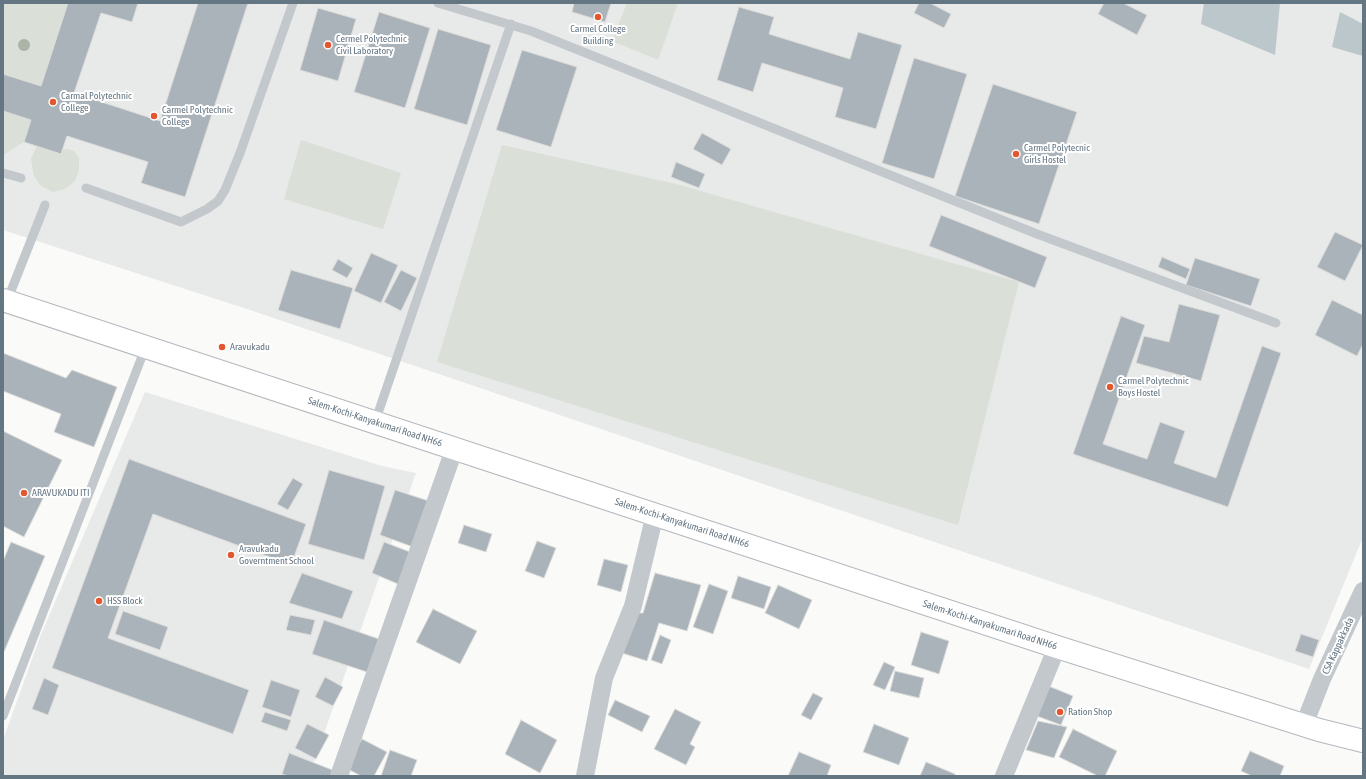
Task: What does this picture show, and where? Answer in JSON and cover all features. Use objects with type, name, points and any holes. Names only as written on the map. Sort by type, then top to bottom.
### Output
[{"type":"highway","name":"Salem-Kochi-Kanyakumari Road NH66","points":[[5,300],[455,447],[1057,647],[1304,725],[1363,741]]},
{"type":"street","points":[[339,776],[455,447]]},
{"type":"street","points":[[585,776],[604,678],[633,606],[655,514]]},
{"type":"street","name":"CSA Kappakkada","points":[[1304,725],[1322,679],[1363,591]]},
{"type":"street","points":[[1004,776],[1057,647]]},
{"type":"lane","points":[[86,188],[181,222],[207,209],[218,200],[225,190],[240,153],[293,3]]},
{"type":"lane","points":[[438,3],[511,24],[1037,234],[1276,323]]},
{"type":"lane","points":[[375,422],[511,24]]},
{"type":"lane","points":[[3,173],[21,178]]},
{"type":"lane","points":[[5,300],[45,205]]},
{"type":"lane","points":[[3,716],[146,346]]},
{"type":"shaded area","points":[[3,3],[1363,3],[1363,537],[1309,669],[247,309],[3,230]]},
{"type":"shaded area","points":[[3,3],[68,3],[41,86],[3,74]]},
{"type":"shaded area","points":[[627,3],[678,3],[658,60],[612,41]]},
{"type":"shaded area","points":[[1204,3],[1280,3],[1275,55],[1201,24]]},
{"type":"shaded area","points":[[1340,12],[1363,24],[1363,56],[1332,47]]},
{"type":"shaded area","points":[[3,111],[31,120],[24,142],[3,155]]},
{"type":"shaded area","points":[[301,140],[401,173],[383,229],[284,199]]},
{"type":"shaded area","points":[[502,145],[676,184],[1019,282],[958,525],[437,362]]},
{"type":"shaded area","points":[[37,146],[61,154],[63,150],[67,149],[74,151],[79,158],[79,170],[75,181],[65,189],[53,192],[41,186],[34,176],[31,159]]},
{"type":"shaded area","name":"Aravukadu Governtment School","points":[[145,392],[382,466],[416,473],[309,776],[3,776],[3,740],[40,637]]},
{"type":"building","name":"Carmal Polytechnic College","points":[[68,3],[138,3],[132,22],[101,13],[74,93],[160,121],[198,3],[248,3],[185,197],[141,183],[148,162],[67,136],[61,154],[24,142],[31,120],[3,111],[3,74],[41,86]]},
{"type":"building","name":"Carmel College Building","points":[[574,3],[611,3],[605,22],[572,12]]},
{"type":"building","points":[[919,3],[930,3],[951,14],[944,28],[914,13]]},
{"type":"building","points":[[1104,3],[1123,3],[1147,15],[1137,35],[1098,14]]},
{"type":"building","points":[[739,7],[774,17],[769,34],[850,59],[858,32],[902,45],[876,129],[835,117],[843,88],[762,63],[753,92],[717,80]]},
{"type":"building","name":"Cermel Polytechnic Civil Laboratory","points":[[318,8],[356,19],[338,81],[300,70]]},
{"type":"building","points":[[379,12],[430,28],[405,108],[354,92]]},
{"type":"building","points":[[438,29],[491,45],[467,125],[414,109]]},
{"type":"building","points":[[522,50],[577,67],[551,147],[496,130]]},
{"type":"building","points":[[914,58],[967,74],[934,179],[882,163]]},
{"type":"building","name":"Carmel Polytecnic Girls Hostel","points":[[993,84],[1077,112],[1039,224],[955,196]]},
{"type":"building","points":[[702,133],[731,149],[722,165],[693,149]]},
{"type":"building","points":[[676,162],[705,174],[699,188],[671,177]]},
{"type":"building","points":[[941,215],[1047,257],[1035,288],[929,246]]},
{"type":"building","points":[[1335,232],[1363,245],[1345,281],[1317,267]]},
{"type":"building","points":[[371,253],[398,265],[381,303],[354,291]]},
{"type":"building","points":[[1162,257],[1190,269],[1186,279],[1158,267]]},
{"type":"building","points":[[1195,258],[1260,279],[1251,306],[1186,285]]},
{"type":"building","points":[[338,259],[353,268],[347,278],[332,270]]},
{"type":"building","points":[[291,270],[353,288],[340,329],[278,310]]},
{"type":"building","points":[[401,270],[417,278],[401,311],[384,302]]},
{"type":"building","points":[[1332,300],[1363,315],[1363,344],[1357,356],[1315,335]]},
{"type":"building","points":[[1179,304],[1220,315],[1201,381],[1136,363],[1144,336],[1169,342]]},
{"type":"building","name":"Carmel Polytechnic Boys Hostel","points":[[1121,316],[1145,325],[1103,444],[1147,459],[1160,422],[1185,431],[1174,463],[1216,478],[1262,346],[1281,353],[1228,507],[1073,454]]},
{"type":"building","points":[[3,353],[66,378],[72,370],[117,387],[94,447],[54,432],[61,414],[3,391]]},
{"type":"building","name":"ARAVUKADU ITI","points":[[3,431],[62,460],[24,537],[3,526]]},
{"type":"building","name":"HSS Block","points":[[129,459],[306,524],[291,565],[153,514],[108,638],[249,690],[233,734],[52,668]]},
{"type":"building","points":[[329,470],[385,486],[364,560],[308,544]]},
{"type":"building","points":[[293,478],[303,484],[288,510],[277,504]]},
{"type":"building","points":[[395,490],[432,502],[416,548],[380,535]]},
{"type":"building","points":[[464,525],[492,534],[486,552],[458,543]]},
{"type":"building","points":[[537,541],[556,548],[544,578],[525,571]]},
{"type":"building","points":[[11,542],[45,556],[3,654],[3,561]]},
{"type":"building","points":[[384,542],[410,552],[398,584],[372,573]]},
{"type":"building","points":[[604,559],[628,565],[621,592],[597,585]]},
{"type":"building","points":[[302,573],[353,591],[342,619],[289,603]]},
{"type":"building","points":[[655,573],[701,585],[687,631],[659,623],[647,661],[622,653],[636,613],[643,613]]},
{"type":"building","points":[[738,576],[771,587],[764,609],[731,598]]},
{"type":"building","points":[[709,584],[728,591],[713,634],[693,627]]},
{"type":"building","points":[[778,585],[812,600],[799,629],[765,613]]},
{"type":"building","points":[[433,609],[477,631],[460,664],[416,642]]},
{"type":"building","points":[[123,611],[168,627],[160,650],[115,634]]},
{"type":"building","points":[[290,615],[315,620],[311,635],[286,630]]},
{"type":"building","points":[[324,620],[379,639],[367,672],[312,654]]},
{"type":"building","points":[[921,632],[949,641],[939,674],[911,665]]},
{"type":"building","points":[[1301,634],[1319,640],[1313,657],[1295,651]]},
{"type":"building","points":[[660,635],[671,640],[662,664],[651,660]]},
{"type":"building","points":[[884,662],[895,667],[885,690],[873,685]]},
{"type":"building","points":[[895,671],[924,678],[919,698],[890,691]]},
{"type":"building","points":[[325,677],[343,687],[333,706],[315,697]]},
{"type":"building","points":[[44,678],[59,685],[48,715],[32,709]]},
{"type":"building","points":[[271,680],[300,690],[291,717],[262,707]]},
{"type":"building","points":[[1046,685],[1073,696],[1061,725],[1034,715]]},
{"type":"building","points":[[813,693],[823,698],[811,720],[801,715]]},
{"type":"building","points":[[615,700],[650,716],[642,732],[608,715]]},
{"type":"building","points":[[675,709],[701,722],[690,744],[695,747],[686,765],[654,749]]},
{"type":"building","points":[[265,712],[291,720],[287,731],[261,722]]},
{"type":"building","points":[[521,720],[557,740],[540,773],[505,754]]},
{"type":"building","points":[[1038,721],[1067,727],[1054,758],[1026,750]]},
{"type":"building","points":[[307,724],[329,735],[316,759],[295,748]]},
{"type":"building","points":[[874,724],[909,738],[899,765],[863,752]]},
{"type":"building","points":[[1073,729],[1117,751],[1105,776],[1098,776],[1059,757]]},
{"type":"building","points":[[362,739],[387,752],[374,776],[361,776],[346,768]]},
{"type":"building","points":[[390,750],[417,760],[411,776],[381,776]]},
{"type":"building","points":[[1250,751],[1284,766],[1280,776],[1252,776],[1241,771]]},
{"type":"building","points":[[799,752],[831,765],[827,776],[788,776]]},
{"type":"building","points":[[289,753],[335,771],[333,776],[288,776],[282,774]]},
{"type":"building","points":[[926,762],[955,774],[955,776],[920,776]]},
{"type":"place","name":"Carmel College Building","points":[[598,17]]},
{"type":"place","name":"Cermel Polytechnic Civil Laboratory","points":[[328,45]]},
{"type":"place","name":"Carmal Polytechnic College","points":[[53,102]]},
{"type":"place","name":"Carmel Polytechnic College","points":[[154,116]]},
{"type":"place","name":"Carmel Polytecnic Girls Hostel","points":[[1016,154]]},
{"type":"place","name":"Aravukadu","points":[[222,347]]},
{"type":"place","name":"Carmel Polytechnic Boys Hostel","points":[[1110,387]]},
{"type":"place","name":"ARAVUKADU ITI","points":[[24,493]]},
{"type":"place","name":"Aravukadu Governtment School","points":[[231,555]]},
{"type":"place","name":"HSS Block","points":[[99,601]]},
{"type":"place","name":"Ration Shop","points":[[1060,712]]}]
